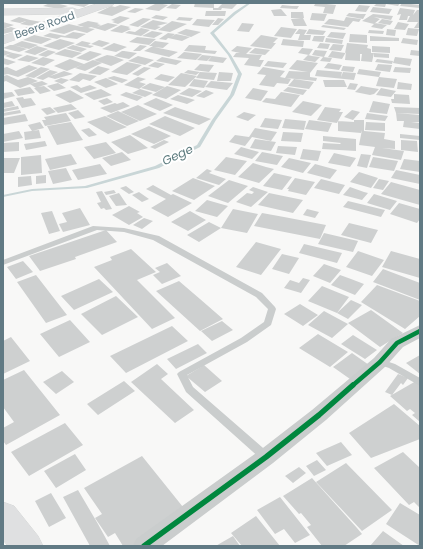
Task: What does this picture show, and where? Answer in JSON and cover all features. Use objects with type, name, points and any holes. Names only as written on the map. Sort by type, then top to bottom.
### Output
[{"type":"main road","name":"Beere Road","points":[[3,40],[109,3]]},
{"type":"main road","points":[[3,12],[86,11]]},
{"type":"main road","points":[[3,15],[72,16]]},
{"type":"main road","points":[[3,516],[27,546]]},
{"type":"street","points":[[144,546],[266,457],[380,362],[397,343],[420,331]]},
{"type":"lane","points":[[3,263],[96,228],[124,230],[156,238],[259,295],[272,309],[268,323],[244,340],[182,374],[189,390],[266,457]]},
{"type":"lane","points":[[380,362],[392,366],[420,382]]},
{"type":"building","points":[[50,3],[68,6],[59,9],[43,6]]},
{"type":"building","points":[[62,3],[91,3],[84,7]]},
{"type":"building","points":[[157,3],[168,5],[159,11],[145,9]]},
{"type":"building","points":[[195,3],[214,3],[214,8],[194,7]]},
{"type":"building","points":[[223,3],[237,4],[232,9],[222,8],[221,10],[213,10],[213,8],[218,8]]},
{"type":"building","points":[[377,3],[400,3],[398,6],[386,4],[385,7],[374,6]]},
{"type":"building","points":[[402,3],[420,5],[420,8],[400,6]]},
{"type":"building","points":[[172,4],[181,5],[176,9],[166,8]]},
{"type":"building","points":[[315,4],[336,5],[333,14],[323,13],[325,7],[314,6]]},
{"type":"building","points":[[120,5],[131,7],[112,16],[97,13],[111,6],[115,7]]},
{"type":"building","points":[[282,5],[299,6],[297,9],[280,8]]},
{"type":"building","points":[[359,5],[370,6],[366,12],[355,11]]},
{"type":"building","points":[[373,7],[392,9],[389,14],[370,12]]},
{"type":"building","points":[[135,8],[144,9],[135,13],[127,12]]},
{"type":"building","points":[[400,8],[415,10],[413,15],[417,10],[420,10],[420,28],[414,28],[418,22],[407,22],[410,16],[408,16],[407,20],[399,20],[401,14],[397,15]]},
{"type":"building","points":[[281,9],[287,16],[274,16],[271,10]]},
{"type":"building","points":[[206,11],[226,11],[225,16],[205,16]]},
{"type":"building","points":[[291,12],[303,12],[303,18],[307,26],[294,26],[291,19],[301,18],[291,18]]},
{"type":"building","points":[[312,13],[327,14],[324,21],[310,20]]},
{"type":"building","points":[[349,13],[366,14],[363,19],[346,16]]},
{"type":"building","points":[[373,14],[393,16],[391,20],[374,17],[380,19],[374,24],[362,21]]},
{"type":"building","points":[[156,15],[168,17],[163,20],[151,18]]},
{"type":"building","points":[[120,16],[130,18],[118,24],[112,22],[115,21],[111,20]]},
{"type":"building","points":[[19,17],[42,22],[32,26],[20,24],[26,21],[20,23],[10,21]]},
{"type":"building","points":[[179,17],[193,18],[190,21],[176,20]]},
{"type":"building","points":[[346,17],[361,19],[359,22],[353,21],[348,27],[324,24],[329,19],[344,21]]},
{"type":"building","points":[[143,18],[151,19],[138,27],[129,25]]},
{"type":"building","points":[[218,18],[224,19],[218,25],[212,25]]},
{"type":"building","points":[[197,19],[215,20],[209,27],[192,25]]},
{"type":"building","points":[[382,19],[393,21],[390,25],[378,23]]},
{"type":"building","points":[[153,20],[168,23],[157,26],[161,27],[155,30],[140,27]]},
{"type":"building","points":[[88,21],[99,23],[97,24],[101,25],[97,27],[108,23],[118,25],[105,31],[91,27],[88,28],[95,29],[87,33],[75,30],[64,34],[49,31],[69,24],[84,27],[77,25]]},
{"type":"building","points":[[172,21],[187,24],[170,32],[158,30]]},
{"type":"building","points":[[3,22],[14,25],[3,29]]},
{"type":"building","points":[[398,22],[409,24],[405,30],[394,29]]},
{"type":"building","points":[[242,23],[254,24],[249,32],[237,31]]},
{"type":"building","points":[[375,23],[387,25],[382,29],[371,27]]},
{"type":"building","points":[[121,25],[130,27],[128,28],[131,29],[122,33],[110,31]]},
{"type":"building","points":[[323,25],[346,28],[344,30],[321,27]]},
{"type":"building","points":[[11,27],[20,30],[3,34],[3,29]]},
{"type":"building","points":[[281,27],[297,29],[291,38],[274,36]]},
{"type":"building","points":[[141,28],[150,30],[141,36],[125,33],[129,31],[135,32]]},
{"type":"building","points":[[408,28],[419,29],[417,36],[406,35]]},
{"type":"building","points":[[186,29],[201,32],[191,37],[177,33]]},
{"type":"building","points":[[299,29],[307,30],[304,35],[311,35],[310,40],[298,40],[300,34],[295,34]]},
{"type":"building","points":[[309,29],[326,31],[323,35],[306,34]]},
{"type":"building","points":[[387,29],[396,30],[395,36],[386,35]]},
{"type":"building","points":[[369,30],[384,31],[383,34],[368,33]]},
{"type":"building","points":[[152,31],[163,33],[154,38],[142,36]]},
{"type":"building","points":[[73,32],[86,34],[77,39],[61,37],[57,39],[43,36],[50,33],[65,36]]},
{"type":"building","points":[[331,32],[346,33],[343,39],[327,37]]},
{"type":"building","points":[[168,33],[175,34],[171,37],[176,34],[190,37],[182,41],[168,38],[166,40],[159,39]]},
{"type":"building","points":[[350,34],[367,35],[367,43],[349,42]]},
{"type":"building","points":[[34,35],[52,39],[41,44],[23,40]]},
{"type":"building","points":[[261,35],[278,38],[273,43],[276,43],[271,49],[250,46]]},
{"type":"building","points":[[314,36],[325,36],[323,42],[312,41]]},
{"type":"building","points":[[370,36],[399,38],[399,41],[370,41]]},
{"type":"building","points":[[137,37],[156,39],[149,45],[129,42]]},
{"type":"building","points":[[326,38],[343,40],[342,44],[325,42]]},
{"type":"building","points":[[403,38],[418,40],[417,45],[401,43]]},
{"type":"building","points":[[60,39],[75,43],[59,50],[43,46]]},
{"type":"building","points":[[283,39],[304,41],[303,47],[281,45]]},
{"type":"building","points":[[99,40],[110,43],[102,47],[91,44]]},
{"type":"building","points":[[22,41],[38,45],[29,49],[13,45]]},
{"type":"building","points":[[82,41],[91,43],[88,45],[94,46],[90,48],[75,45]]},
{"type":"building","points":[[155,41],[169,43],[163,48],[154,47],[178,52],[169,57],[144,51],[153,46],[149,46]]},
{"type":"building","points":[[114,43],[127,47],[116,52],[102,49]]},
{"type":"building","points":[[320,43],[330,44],[328,49],[317,48]]},
{"type":"building","points":[[347,43],[368,45],[367,48],[371,49],[371,53],[374,53],[372,62],[361,61],[362,54],[360,54],[360,61],[345,60],[346,52],[342,59],[328,57],[332,51],[345,53]]},
{"type":"building","points":[[333,44],[344,45],[341,51],[329,50]]},
{"type":"building","points":[[10,45],[27,49],[19,52],[3,48]]},
{"type":"building","points":[[73,45],[87,49],[81,52],[66,48]]},
{"type":"building","points":[[140,45],[147,46],[140,51],[133,51]]},
{"type":"building","points":[[189,45],[206,46],[205,50],[217,51],[215,54],[184,51]]},
{"type":"building","points":[[37,46],[48,49],[35,55],[24,52]]},
{"type":"building","points":[[237,46],[252,48],[246,54],[262,55],[259,60],[264,60],[260,67],[244,65],[249,58],[233,57],[236,53],[240,53],[231,51]]},
{"type":"building","points":[[372,46],[390,47],[390,53],[372,52]]},
{"type":"building","points":[[255,48],[270,50],[265,55],[249,53]]},
{"type":"building","points":[[302,48],[313,49],[309,55],[298,53]]},
{"type":"building","points":[[65,49],[82,53],[72,58],[54,54]]},
{"type":"building","points":[[3,50],[23,55],[14,59],[5,56],[12,53],[3,56]]},
{"type":"building","points":[[48,50],[56,52],[46,57],[38,55]]},
{"type":"building","points":[[315,50],[327,51],[324,57],[312,55]]},
{"type":"building","points":[[411,50],[420,51],[420,56],[410,55]]},
{"type":"building","points":[[90,51],[102,54],[88,61],[76,58]]},
{"type":"building","points":[[122,51],[137,53],[129,59],[114,56]]},
{"type":"building","points":[[184,52],[202,54],[196,60],[177,58]]},
{"type":"building","points":[[374,53],[389,54],[389,58],[374,57]]},
{"type":"building","points":[[27,55],[39,58],[29,62],[17,60]]},
{"type":"building","points":[[107,55],[124,60],[111,66],[94,60]]},
{"type":"building","points":[[202,55],[212,56],[207,61],[197,60]]},
{"type":"building","points":[[308,55],[320,57],[315,62],[303,60]]},
{"type":"building","points":[[138,56],[154,60],[145,65],[128,61]]},
{"type":"building","points":[[212,56],[227,58],[223,63],[208,61]]},
{"type":"building","points":[[43,57],[55,60],[44,66],[31,63]]},
{"type":"building","points":[[162,57],[182,61],[176,65],[156,61]]},
{"type":"building","points":[[323,57],[332,58],[330,62],[320,61]]},
{"type":"building","points":[[395,57],[412,59],[410,66],[393,63]]},
{"type":"building","points":[[3,58],[16,62],[8,65],[3,64]]},
{"type":"building","points":[[70,59],[84,64],[67,71],[54,66]]},
{"type":"building","points":[[377,59],[393,61],[392,64],[375,62]]},
{"type":"building","points":[[93,60],[102,63],[85,71],[75,68]]},
{"type":"building","points":[[297,60],[318,63],[310,73],[310,77],[317,78],[316,81],[286,78],[291,79],[288,84],[277,83],[274,87],[259,85],[266,75],[257,74],[263,67],[285,71],[280,77],[285,78],[289,71],[308,72],[289,69]]},
{"type":"building","points":[[268,61],[287,63],[283,68],[264,66]]},
{"type":"building","points":[[127,62],[142,65],[127,75],[111,72]]},
{"type":"building","points":[[155,62],[165,64],[158,68],[148,66]]},
{"type":"building","points":[[328,63],[342,65],[339,70],[324,68]]},
{"type":"building","points":[[200,64],[214,65],[209,72],[194,70]]},
{"type":"building","points":[[378,64],[392,65],[390,72],[375,70]]},
{"type":"building","points":[[29,65],[38,68],[18,77],[8,74],[3,75],[3,68],[7,67],[16,71]]},
{"type":"building","points":[[98,66],[110,69],[100,75],[88,73]]},
{"type":"building","points":[[343,66],[355,67],[353,72],[341,71]]},
{"type":"building","points":[[41,67],[50,69],[34,78],[25,76]]},
{"type":"building","points":[[144,67],[151,68],[138,76],[132,74]]},
{"type":"building","points":[[395,67],[411,68],[410,73],[393,72]]},
{"type":"building","points":[[359,69],[381,72],[379,77],[357,74]]},
{"type":"building","points":[[50,70],[58,72],[43,80],[36,78]]},
{"type":"building","points":[[188,70],[200,72],[196,75],[184,73]]},
{"type":"building","points":[[317,70],[342,72],[341,77],[343,72],[356,73],[354,80],[315,76]]},
{"type":"building","points":[[64,71],[73,74],[55,79],[48,77]]},
{"type":"building","points":[[200,72],[217,73],[214,80],[196,78]]},
{"type":"building","points":[[219,72],[233,73],[231,81],[217,81]]},
{"type":"building","points":[[80,73],[97,76],[90,81],[83,79],[79,82],[69,80]]},
{"type":"building","points":[[181,73],[197,76],[185,87],[168,85]]},
{"type":"building","points":[[161,74],[175,77],[168,82],[154,79]]},
{"type":"building","points":[[7,75],[18,80],[28,77],[38,81],[20,88],[6,81],[3,82],[3,76]]},
{"type":"building","points":[[114,76],[128,80],[122,83],[107,78]]},
{"type":"building","points":[[138,77],[146,79],[139,82],[146,84],[139,89],[124,85]]},
{"type":"building","points":[[379,77],[397,79],[394,88],[376,86]]},
{"type":"building","points":[[61,78],[69,80],[62,84],[54,81]]},
{"type":"building","points":[[106,78],[118,84],[106,88],[94,82]]},
{"type":"building","points":[[194,79],[208,81],[204,88],[189,86]]},
{"type":"building","points":[[294,79],[314,82],[309,89],[288,86]]},
{"type":"building","points":[[323,80],[344,80],[347,87],[325,87]]},
{"type":"building","points":[[42,81],[48,84],[38,87],[44,86],[51,91],[40,94],[34,88],[36,88],[30,84]]},
{"type":"building","points":[[211,81],[233,83],[227,90],[205,87]]},
{"type":"building","points":[[398,82],[412,84],[411,90],[397,89]]},
{"type":"building","points":[[58,83],[66,88],[54,91],[47,86]]},
{"type":"building","points":[[150,83],[165,87],[156,92],[141,88]]},
{"type":"building","points":[[350,83],[358,84],[355,90],[347,89]]},
{"type":"building","points":[[77,85],[81,88],[90,85],[97,88],[81,93],[70,87]]},
{"type":"building","points":[[167,86],[181,90],[166,99],[152,95]]},
{"type":"building","points":[[361,86],[379,89],[374,94],[370,95],[355,92]]},
{"type":"building","points":[[30,87],[35,93],[18,96],[14,90]]},
{"type":"building","points":[[288,87],[307,90],[303,95],[283,91]]},
{"type":"building","points":[[189,88],[202,91],[192,97],[179,94]]},
{"type":"building","points":[[253,88],[268,91],[261,101],[245,98]]},
{"type":"building","points":[[381,88],[396,91],[391,97],[376,95]]},
{"type":"building","points":[[101,89],[112,95],[94,100],[84,94]]},
{"type":"building","points":[[140,89],[153,93],[145,97],[132,93]]},
{"type":"building","points":[[70,90],[84,98],[70,103],[55,95]]},
{"type":"building","points":[[206,90],[214,93],[204,98],[196,96]]},
{"type":"building","points":[[12,92],[15,96],[3,99],[3,93]]},
{"type":"building","points":[[126,92],[143,97],[137,101],[120,95]]},
{"type":"building","points":[[281,92],[300,95],[291,107],[262,102],[266,98],[275,99]]},
{"type":"building","points":[[394,94],[409,95],[410,104],[392,103],[391,99],[394,99]]},
{"type":"building","points":[[178,95],[195,100],[187,104],[170,99]]},
{"type":"building","points":[[23,97],[24,99],[31,98],[36,105],[22,108],[16,98]]},
{"type":"building","points":[[107,98],[113,102],[104,105],[98,101]]},
{"type":"building","points":[[156,98],[173,105],[160,111],[143,104]]},
{"type":"building","points":[[12,101],[15,106],[3,108],[3,103]]},
{"type":"building","points":[[303,101],[322,105],[311,116],[292,112]]},
{"type":"building","points":[[373,101],[390,104],[387,114],[369,112]]},
{"type":"building","points":[[123,102],[130,106],[111,113],[100,108],[115,103],[117,104]]},
{"type":"building","points":[[71,104],[77,109],[58,113],[53,108]]},
{"type":"building","points":[[138,105],[157,114],[140,121],[121,112]]},
{"type":"building","points":[[18,106],[19,109],[3,112],[3,109]]},
{"type":"building","points":[[50,107],[56,112],[47,115],[41,109]]},
{"type":"building","points":[[175,107],[211,119],[199,125],[163,113]]},
{"type":"building","points":[[325,107],[341,109],[339,112],[343,112],[337,123],[317,120]]},
{"type":"building","points":[[394,107],[420,108],[420,114],[396,113]]},
{"type":"building","points":[[20,110],[21,113],[3,116],[3,113]]},
{"type":"building","points":[[78,110],[85,117],[75,119],[68,113]]},
{"type":"building","points":[[352,110],[360,112],[353,120],[344,117]]},
{"type":"building","points":[[118,111],[139,121],[127,126],[106,116]]},
{"type":"building","points":[[244,112],[256,115],[248,121],[236,117]]},
{"type":"building","points":[[66,113],[71,121],[45,126],[42,120],[46,120],[44,117]]},
{"type":"building","points":[[367,113],[388,116],[385,121],[365,119]]},
{"type":"building","points":[[396,113],[420,115],[420,122],[411,122],[420,123],[420,129],[403,127],[404,121],[397,121]]},
{"type":"building","points":[[25,114],[28,121],[3,125],[3,118]]},
{"type":"building","points":[[105,116],[127,127],[108,134],[87,122]]},
{"type":"building","points":[[165,116],[195,128],[180,136],[149,124]]},
{"type":"building","points":[[265,118],[282,120],[278,129],[260,127]]},
{"type":"building","points":[[285,119],[306,121],[304,130],[282,128]]},
{"type":"building","points":[[309,120],[332,123],[328,132],[305,129]]},
{"type":"building","points":[[354,120],[364,120],[364,131],[385,133],[384,139],[395,141],[395,149],[382,148],[404,151],[401,160],[372,155],[375,147],[359,145],[362,130],[361,133],[338,131],[338,121],[354,122]]},
{"type":"building","points":[[40,122],[44,128],[32,131],[28,125]]},
{"type":"building","points":[[71,122],[83,140],[57,145],[47,126]]},
{"type":"building","points":[[366,122],[385,123],[385,131],[365,130]]},
{"type":"building","points":[[149,126],[171,136],[154,144],[131,134]]},
{"type":"building","points":[[89,128],[97,135],[89,137],[81,130]]},
{"type":"building","points":[[255,128],[277,132],[271,141],[252,137],[245,146],[229,142],[235,135],[249,137]]},
{"type":"building","points":[[39,130],[41,138],[25,140],[24,132]]},
{"type":"building","points":[[19,131],[23,138],[3,142],[3,134]]},
{"type":"building","points":[[283,132],[303,133],[301,142],[281,141]]},
{"type":"building","points":[[400,134],[420,136],[420,140],[400,138]]},
{"type":"building","points":[[130,135],[148,148],[128,154],[111,142]]},
{"type":"building","points":[[323,136],[356,139],[356,151],[322,149],[323,143],[341,143],[323,141]]},
{"type":"building","points":[[255,139],[276,142],[271,151],[250,148]]},
{"type":"building","points":[[164,140],[169,142],[155,149],[150,147]]},
{"type":"building","points":[[401,140],[417,141],[418,152],[401,150]]},
{"type":"building","points":[[45,141],[47,146],[26,150],[24,144]]},
{"type":"building","points":[[19,142],[19,151],[3,152],[3,143]]},
{"type":"building","points":[[106,142],[116,153],[94,159],[84,147]]},
{"type":"building","points":[[278,146],[297,147],[295,155],[276,153]]},
{"type":"building","points":[[241,147],[259,152],[252,159],[234,154]]},
{"type":"building","points":[[303,149],[321,151],[318,161],[300,159]]},
{"type":"building","points":[[122,152],[131,160],[111,166],[102,158]]},
{"type":"building","points":[[262,152],[283,156],[277,165],[255,161]]},
{"type":"building","points":[[334,153],[356,158],[350,167],[328,163]]},
{"type":"building","points":[[71,154],[77,164],[50,170],[45,159]]},
{"type":"building","points":[[361,154],[371,155],[367,168],[357,166]]},
{"type":"building","points":[[41,155],[42,173],[21,175],[21,157]]},
{"type":"building","points":[[226,157],[247,161],[235,175],[214,170]]},
{"type":"building","points":[[373,157],[398,161],[394,171],[369,167]]},
{"type":"building","points":[[3,158],[20,158],[14,173],[3,173]]},
{"type":"building","points":[[289,158],[311,163],[303,173],[281,167]]},
{"type":"building","points":[[404,159],[420,161],[420,172],[400,169]]},
{"type":"building","points":[[253,163],[274,169],[259,183],[238,177]]},
{"type":"building","points":[[100,164],[107,174],[78,180],[72,170]]},
{"type":"building","points":[[315,164],[337,170],[330,179],[307,173]]},
{"type":"building","points":[[66,168],[72,180],[53,184],[48,171]]},
{"type":"building","points":[[207,169],[212,171],[209,173],[226,179],[219,185],[196,178]]},
{"type":"building","points":[[396,170],[420,175],[420,184],[391,178]]},
{"type":"building","points":[[359,172],[378,178],[371,188],[350,182]]},
{"type":"building","points":[[274,173],[292,177],[282,190],[263,186]]},
{"type":"building","points":[[46,175],[46,183],[36,184],[36,176]]},
{"type":"building","points":[[31,176],[32,185],[18,187],[18,177]]},
{"type":"building","points":[[193,178],[215,186],[194,200],[172,191]]},
{"type":"building","points":[[295,178],[315,182],[306,195],[288,191],[289,189],[287,189]]},
{"type":"building","points":[[321,179],[345,185],[339,194],[314,188]]},
{"type":"building","points":[[379,179],[389,181],[383,190],[373,188]]},
{"type":"building","points":[[229,180],[248,186],[228,203],[208,196]]},
{"type":"building","points":[[391,182],[420,190],[420,205],[381,194]]},
{"type":"building","points":[[153,185],[171,195],[173,194],[192,203],[168,217],[151,208],[166,199],[146,189]]},
{"type":"building","points":[[126,186],[134,192],[129,194],[120,188]]},
{"type":"building","points":[[253,187],[268,192],[251,207],[236,202],[247,193],[252,194],[254,192],[249,190]]},
{"type":"building","points":[[350,187],[368,193],[362,200],[343,195]]},
{"type":"building","points":[[114,190],[116,193],[106,195],[104,192]]},
{"type":"building","points":[[102,191],[112,209],[101,209],[97,203],[101,202],[96,192]]},
{"type":"building","points":[[139,192],[149,199],[142,202],[132,195]]},
{"type":"building","points":[[119,193],[127,205],[116,206],[109,196]]},
{"type":"building","points":[[269,193],[303,200],[293,213],[258,205]]},
{"type":"building","points":[[374,194],[397,201],[390,210],[367,203]]},
{"type":"building","points":[[207,200],[228,206],[217,217],[195,211]]},
{"type":"building","points":[[348,201],[385,210],[381,217],[343,207]]},
{"type":"building","points":[[399,203],[420,209],[420,219],[417,223],[390,214]]},
{"type":"building","points":[[129,206],[140,212],[137,213],[143,217],[129,225],[112,215]]},
{"type":"building","points":[[80,208],[90,225],[63,232],[59,224],[67,222],[62,213]]},
{"type":"building","points":[[233,209],[258,214],[247,233],[221,228]]},
{"type":"building","points":[[307,209],[319,212],[315,218],[303,215]]},
{"type":"building","points":[[52,211],[60,231],[49,234],[41,213]]},
{"type":"building","points":[[190,211],[206,220],[188,231],[171,222]]},
{"type":"building","points":[[262,213],[326,225],[320,239],[254,226]]},
{"type":"building","points":[[144,218],[153,221],[142,229],[133,225]]},
{"type":"building","points":[[209,222],[221,228],[199,242],[187,235]]},
{"type":"building","points":[[349,223],[378,230],[371,243],[341,235]]},
{"type":"building","points":[[106,230],[117,242],[75,257],[76,259],[40,271],[29,256]]},
{"type":"building","points":[[324,233],[358,241],[353,252],[318,244]]},
{"type":"building","points":[[256,242],[281,249],[261,275],[236,267]]},
{"type":"building","points":[[304,244],[342,253],[337,263],[299,253]]},
{"type":"building","points":[[131,249],[156,272],[137,280],[175,318],[152,329],[94,267],[112,260],[110,257]]},
{"type":"building","points":[[358,251],[384,260],[372,276],[346,267]]},
{"type":"building","points":[[391,251],[420,259],[420,278],[382,267]]},
{"type":"building","points":[[282,254],[299,258],[289,274],[272,269]]},
{"type":"building","points":[[23,261],[33,272],[16,279],[7,267]]},
{"type":"building","points":[[167,263],[181,276],[162,284],[153,275],[160,272],[155,268]]},
{"type":"building","points":[[324,264],[341,270],[330,283],[313,276]]},
{"type":"building","points":[[383,269],[420,283],[420,300],[373,282]]},
{"type":"building","points":[[36,275],[67,315],[46,323],[17,282]]},
{"type":"building","points":[[340,275],[364,284],[355,295],[331,285]]},
{"type":"building","points":[[303,278],[310,280],[301,293],[284,288],[290,280],[299,283]]},
{"type":"building","points":[[99,279],[113,292],[74,310],[61,296]]},
{"type":"building","points":[[179,281],[223,319],[200,331],[156,291]]},
{"type":"building","points":[[377,285],[420,301],[420,316],[405,329],[361,302]]},
{"type":"building","points":[[322,286],[349,297],[337,313],[308,301]]},
{"type":"building","points":[[116,296],[138,317],[102,335],[81,314]]},
{"type":"building","points":[[351,300],[362,305],[348,319],[337,313]]},
{"type":"building","points":[[300,304],[318,315],[303,326],[284,314]]},
{"type":"building","points":[[371,310],[403,333],[380,347],[348,323]]},
{"type":"building","points":[[324,311],[348,324],[332,338],[308,325]]},
{"type":"building","points":[[70,320],[90,342],[59,357],[40,334]]},
{"type":"building","points":[[222,321],[233,330],[212,341],[201,331]]},
{"type":"building","points":[[172,326],[188,341],[126,373],[110,356]]},
{"type":"building","points":[[318,334],[348,352],[330,367],[299,348]]},
{"type":"building","points":[[353,335],[377,350],[365,359],[341,344]]},
{"type":"building","points":[[11,337],[30,361],[3,374],[3,341]]},
{"type":"building","points":[[198,344],[207,353],[176,369],[167,359]]},
{"type":"building","points":[[352,353],[369,365],[350,379],[333,367]]},
{"type":"building","points":[[420,355],[420,374],[406,363]]},
{"type":"building","points":[[157,364],[168,374],[161,379],[194,410],[175,423],[131,382]]},
{"type":"building","points":[[204,365],[222,381],[205,392],[186,376]]},
{"type":"building","points":[[24,370],[60,415],[6,445],[3,441],[3,428],[14,422],[3,407],[3,380]]},
{"type":"building","points":[[62,371],[74,382],[56,394],[43,382]]},
{"type":"building","points":[[398,374],[408,378],[403,385],[401,383],[392,395],[385,392]]},
{"type":"building","points":[[124,381],[135,391],[98,415],[87,404]]},
{"type":"building","points":[[416,381],[420,385],[420,422],[412,415],[415,413],[410,409],[407,411],[390,396]]},
{"type":"building","points":[[394,404],[420,426],[420,439],[371,458],[349,433]]},
{"type":"building","points":[[65,423],[83,445],[29,476],[11,452]]},
{"type":"building","points":[[341,442],[352,455],[327,466],[316,453]]},
{"type":"building","points":[[403,452],[420,468],[420,508],[414,502],[409,505],[374,468]]},
{"type":"building","points":[[75,454],[86,470],[56,488],[44,471]]},
{"type":"building","points":[[142,456],[187,512],[133,546],[123,546],[115,533],[108,537],[95,518],[102,514],[84,488]]},
{"type":"building","points":[[317,460],[326,470],[314,476],[306,466]]},
{"type":"building","points":[[346,463],[392,510],[362,531],[316,482]]},
{"type":"building","points":[[299,467],[306,473],[293,483],[285,476]]},
{"type":"building","points":[[312,478],[362,534],[344,546],[322,546],[307,527],[311,525],[283,496]]},
{"type":"building","points":[[78,490],[110,546],[90,546],[63,497]]},
{"type":"building","points":[[51,493],[66,518],[49,527],[35,501]]},
{"type":"building","points":[[280,497],[310,535],[295,543],[284,529],[275,534],[257,510]]},
{"type":"building","points":[[400,503],[420,515],[420,546],[386,524]]},
{"type":"building","points":[[256,516],[280,546],[242,546],[231,533]]},
{"type":"building","points":[[383,531],[404,546],[370,546]]},
{"type":"building","points":[[233,536],[240,546],[216,546],[219,544]]},
{"type":"waterway","name":"Gege","points":[[3,196],[32,190],[85,187],[157,167],[199,146],[214,120],[232,95],[240,74],[229,55],[212,33],[235,13],[250,3]]},
{"type":"cycle path","points":[[144,546],[266,457],[319,415],[380,362],[397,343],[420,331]]}]
